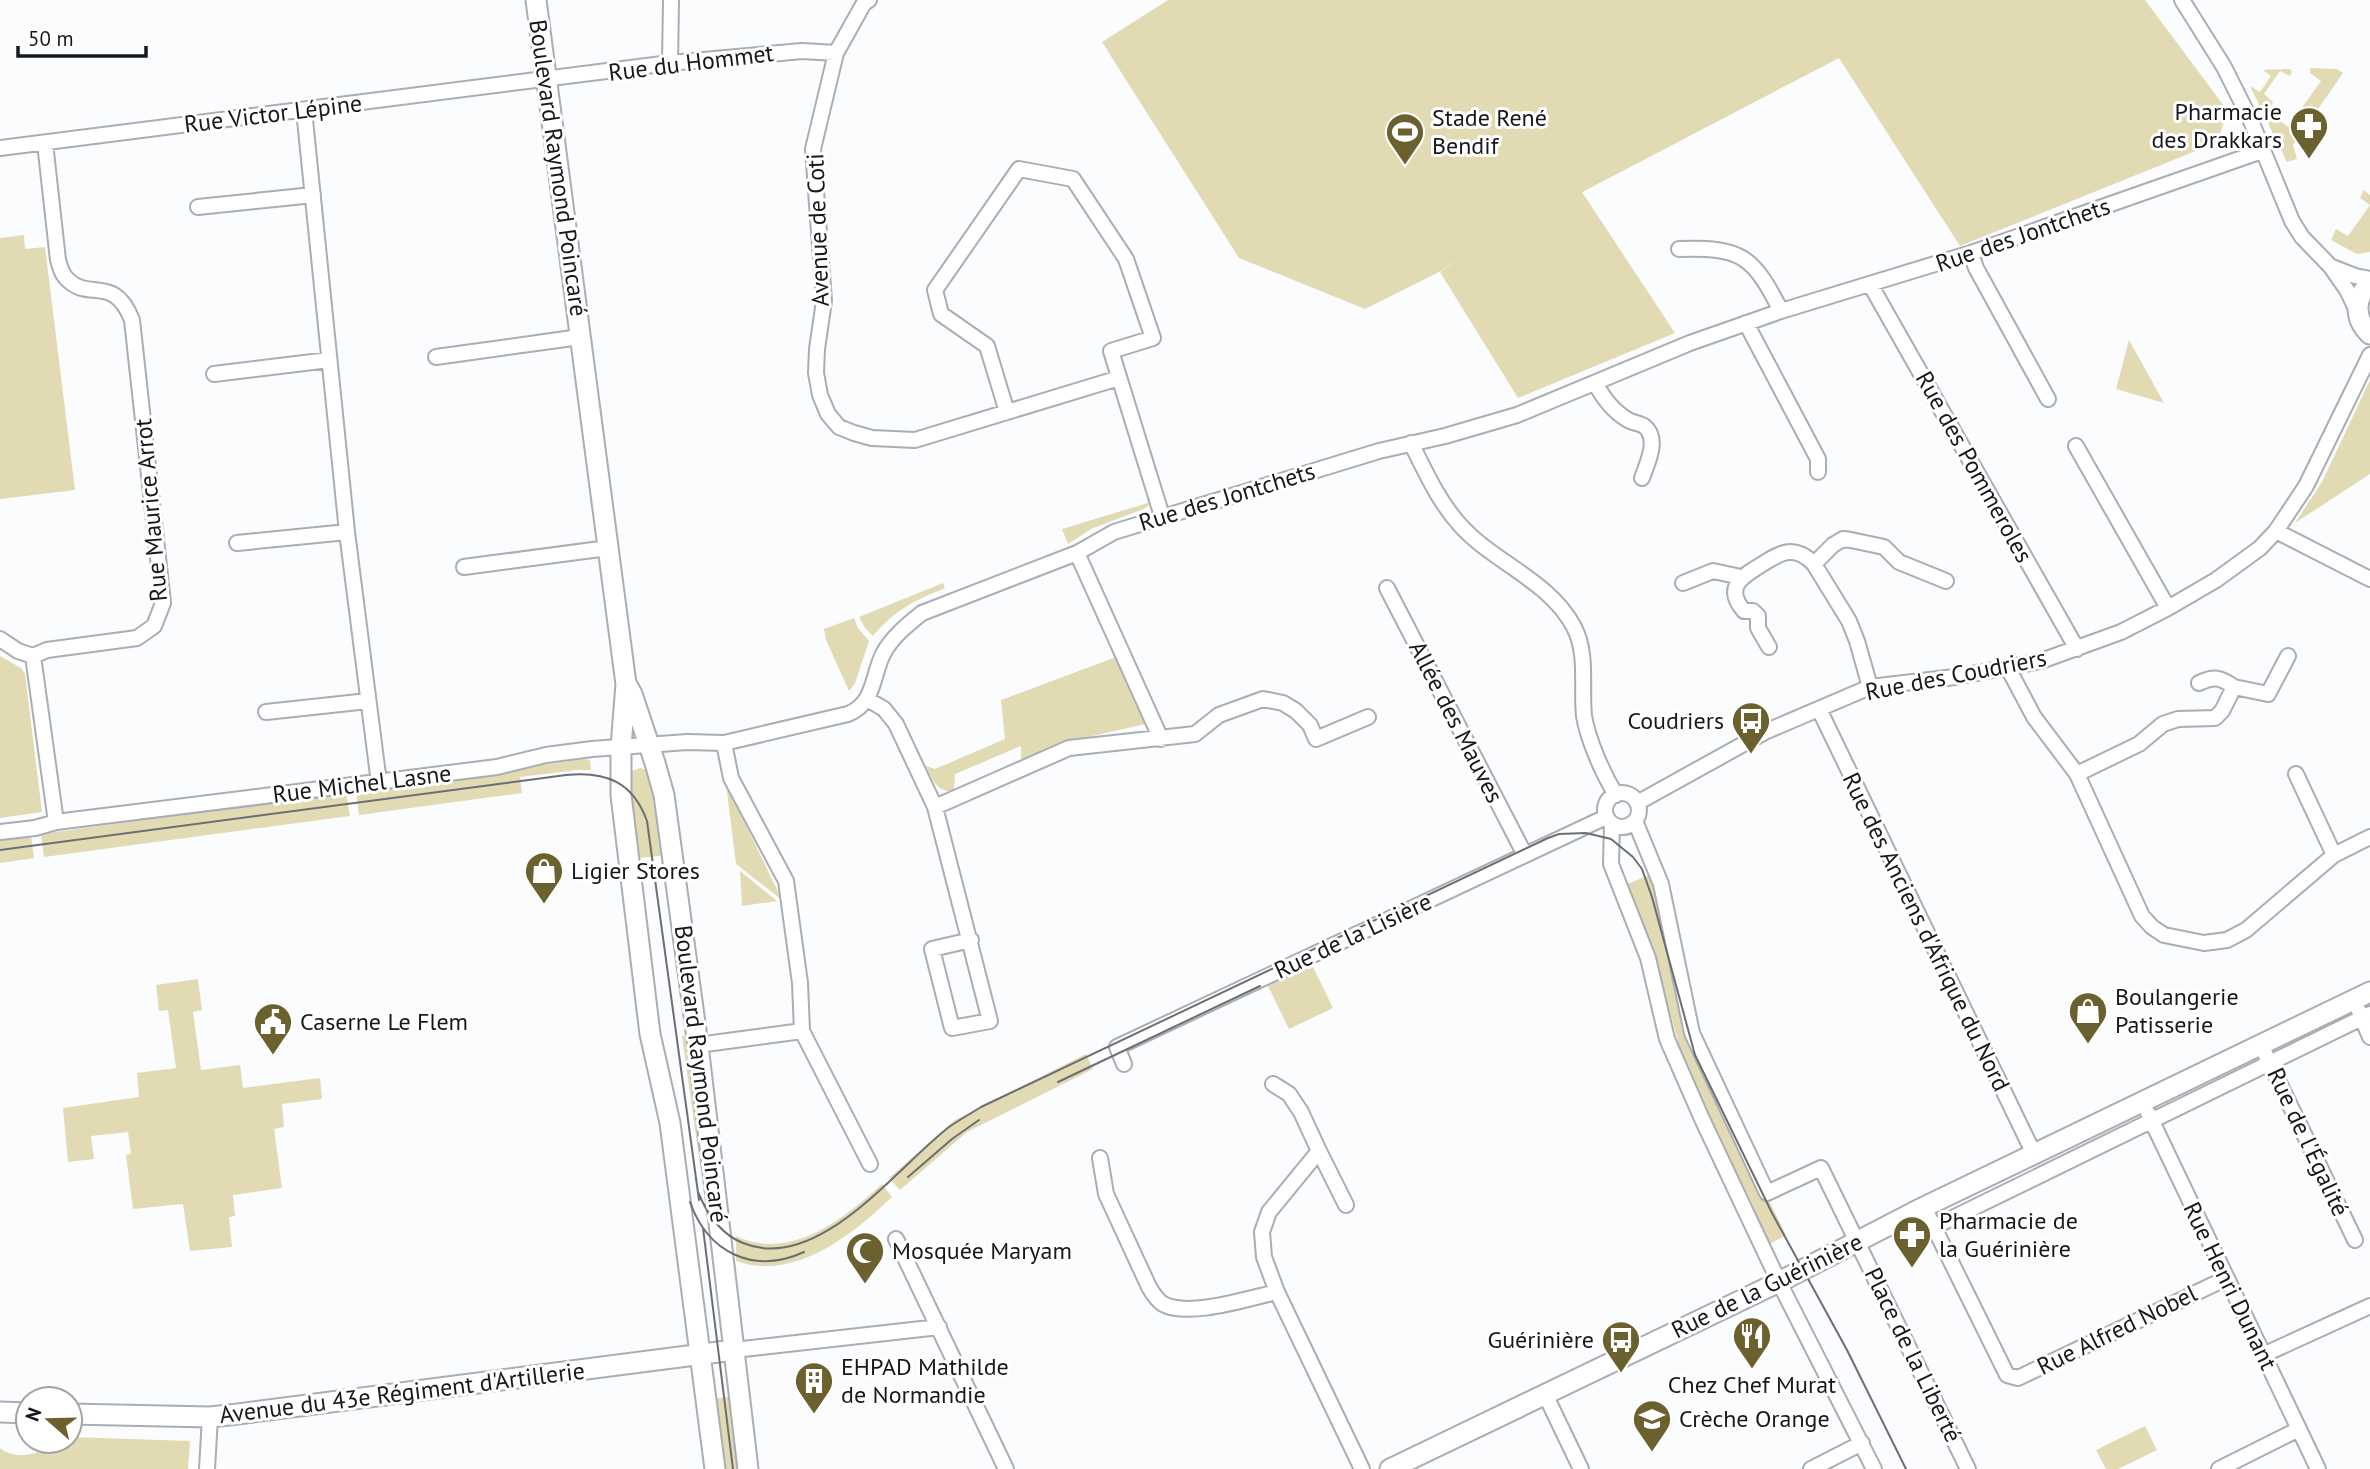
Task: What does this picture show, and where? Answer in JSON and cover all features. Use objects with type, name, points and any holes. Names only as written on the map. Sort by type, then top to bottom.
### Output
[{"type":"main road","name":"Boulevard Raymond Poincaré","points":[[536,0],[626,684],[621,747],[621,795],[650,1034],[670,1124],[715,1469]]},
{"type":"main road","points":[[2370,281],[2362,291],[2357,311],[2362,326],[2370,334]]},
{"type":"main road","name":"Boulevard Raymond Poincaré","points":[[626,684],[632,694],[664,795],[698,1045],[748,1469]]},
{"type":"main road","name":"Rue de la Guérinière","points":[[1390,1469],[2362,996]]},
{"type":"main road","name":"Avenue du 43e Régiment d'Artillerie","points":[[84,1414],[210,1417],[734,1350]]},
{"type":"street","points":[[670,63],[671,0]]},
{"type":"street","name":"Avenue de Coti","points":[[869,0],[864,3],[836,53],[813,149],[824,301],[816,373],[820,395],[828,414],[838,427],[854,433],[872,438],[915,440],[1119,378]]},
{"type":"street","points":[[2182,0],[2224,67],[2292,221],[2302,237],[2347,290],[2357,311]]},
{"type":"street","name":"Rue du Hommet","points":[[546,79],[789,51],[836,53]]},
{"type":"street","name":"Rue Victor Lépine","points":[[0,148],[546,79]]},
{"type":"street","points":[[304,110],[348,532],[379,783]]},
{"type":"street","name":"Rue Maurice Arrot","points":[[33,656],[47,650],[137,638],[154,626],[163,603],[132,320],[124,304],[113,294],[78,286],[66,279],[62,271],[58,260],[45,143]]},
{"type":"street","name":"Rue des Jontchets","points":[[867,699],[884,652],[906,625],[922,613],[1077,552],[1114,532],[1379,451],[1506,419],[1690,343],[1746,323],[1971,253],[2262,151]]},
{"type":"street","points":[[1007,412],[987,346],[941,314],[935,290],[1019,169],[1073,179],[1126,259],[1153,338],[1111,351],[1162,516]]},
{"type":"street","points":[[198,207],[313,195]]},
{"type":"street","points":[[1679,249],[1723,250],[1738,254],[1752,263],[1781,311]]},
{"type":"street","points":[[1971,253],[1976,268],[2048,399]]},
{"type":"street","points":[[2330,267],[2370,281]]},
{"type":"street","name":"Rue des Pommeroles","points":[[1870,285],[2077,649]]},
{"type":"street","points":[[1746,323],[1818,459],[1818,472]]},
{"type":"street","name":"Boulevard Raymond Poincaré","points":[[436,357],[580,337]]},
{"type":"street","name":"Rue des Coudriers","points":[[1637,803],[1768,731],[1870,687],[2041,661],[2121,632],[2216,580],[2260,548],[2276,531],[2306,486],[2370,355]]},
{"type":"street","points":[[214,374],[329,360]]},
{"type":"street","points":[[1595,383],[1608,404],[1630,421],[1644,426],[1650,435],[1650,458],[1642,478]]},
{"type":"street","points":[[1411,443],[1443,503],[1460,526],[1555,600],[1574,627],[1580,642],[1586,723],[1607,781],[1616,794]]},
{"type":"street","points":[[2076,446],[2168,608]]},
{"type":"street","points":[[2276,531],[2370,579]]},
{"type":"street","points":[[237,543],[348,532]]},
{"type":"street","points":[[1814,564],[1833,545],[1843,539],[1851,540],[1884,547],[1899,562],[1947,581]]},
{"type":"street","points":[[464,567],[608,548]]},
{"type":"street","points":[[1077,552],[1161,738]]},
{"type":"street","points":[[1769,647],[1758,628],[1758,616],[1753,611],[1744,611],[1736,602],[1735,592],[1741,577],[1781,552],[1797,552],[1814,564],[1849,621],[1870,687]]},
{"type":"street","points":[[1683,583],[1713,571],[1741,577]]},
{"type":"street","name":"Allée des Mauves","points":[[1387,589],[1525,855]]},
{"type":"street","points":[[0,639],[18,651],[33,656],[56,822]]},
{"type":"street","points":[[2199,683],[2219,677],[2234,687],[2268,695],[2288,656]]},
{"type":"street","points":[[2008,668],[2034,717],[2077,775],[2142,916],[2152,928],[2164,935],[2204,943],[2215,943],[2237,936],[2334,855],[2370,837]]},
{"type":"street","points":[[2077,775],[2139,744],[2163,724],[2178,719],[2215,718],[2222,711],[2234,687]]},
{"type":"street","points":[[870,1164],[802,1031],[800,984],[786,881],[731,778],[724,743],[848,713],[862,706],[867,699],[884,709],[896,724],[935,807],[971,940],[990,1021],[952,1028],[932,949],[971,940]]},
{"type":"street","points":[[935,807],[1069,748],[1195,734],[1219,715],[1263,699],[1283,703],[1296,711],[1310,725],[1316,739],[1368,717]]},
{"type":"street","points":[[266,712],[368,701]]},
{"type":"street","name":"Rue des Anciens d'Afrique du Nord","points":[[1819,709],[2034,1154]]},
{"type":"street","name":"Rue Michel Lasne","points":[[0,832],[35,828],[56,822],[497,767],[546,755],[648,744],[724,743]]},
{"type":"street","points":[[2296,774],[2334,855]]},
{"type":"street","points":[[1609,820],[1625,827],[1635,821],[1638,815],[1637,803],[1627,794],[1616,794],[1607,803],[1611,864],[1648,958],[1667,1039],[1779,1282],[1874,1469]]},
{"type":"street","name":"Rue de la Lisière","points":[[1124,1064],[1117,1047],[1525,855],[1609,820]]},
{"type":"street","name":"Place de la Liberté","points":[[1635,821],[1661,884],[1692,1032],[1768,1194],[1821,1168],[1968,1469]]},
{"type":"street","points":[[2362,996],[2370,1037]]},
{"type":"street","points":[[1924,1207],[1934,1227],[2366,1016]]},
{"type":"street","points":[[698,1045],[802,1031]]},
{"type":"street","name":"Rue de l'Égalité","points":[[2261,1045],[2355,1240]]},
{"type":"street","points":[[1273,1084],[1289,1094],[1301,1112],[1346,1205]]},
{"type":"street","name":"Rue Henri Dunant","points":[[2143,1103],[2318,1469]]},
{"type":"street","points":[[1319,1151],[1269,1212],[1262,1232],[1264,1257],[1277,1292],[1362,1469]]},
{"type":"street","points":[[1100,1158],[1106,1194],[1149,1287],[1164,1305],[1179,1309],[1200,1308],[1277,1292]]},
{"type":"street","name":"Rue Alfred Nobel","points":[[1934,1227],[2007,1375],[2018,1378],[2227,1278]]},
{"type":"street","points":[[897,1240],[1006,1469]]},
{"type":"street","points":[[2263,1355],[2370,1306]]},
{"type":"street","points":[[734,1350],[939,1328]]},
{"type":"street","points":[[1545,1394],[1581,1469]]},
{"type":"street","points":[[207,1469],[210,1417]]},
{"type":"street","points":[[2219,1469],[2299,1429]]},
{"type":"street","points":[[1811,1469],[1861,1443]]},
{"type":"shaded area","name":"Stade René Bendif","points":[[1168,0],[2145,0],[2227,110],[2218,142],[1960,246],[1839,58],[1582,192],[1675,333],[1518,398],[1440,272],[1467,254],[1439,272],[1365,309],[1239,258],[1102,42]]},
{"type":"shaded area","points":[[2310,68],[2337,69],[2343,73],[2293,145],[2297,159],[2287,162],[2250,86],[2260,92],[2271,76],[2263,70],[2290,69],[2290,76],[2280,71],[2264,94],[2273,102],[2270,108],[2278,119],[2288,127],[2321,81],[2310,73]]},
{"type":"shaded area","points":[[2364,190],[2370,195],[2370,205],[2360,198]]},
{"type":"shaded area","points":[[2370,205],[2370,252],[2357,254],[2331,240],[2336,229],[2348,236]]},
{"type":"shaded area","points":[[24,235],[25,249],[45,247],[75,490],[0,499],[0,238]]},
{"type":"shaded area","points":[[2129,340],[2164,403],[2116,389]]},
{"type":"shaded area","points":[[2370,380],[2370,474],[2295,523],[2322,482]]},
{"type":"shaded area","points":[[1151,502],[1146,508],[1091,529],[1068,544],[1062,529]]},
{"type":"shaded area","points":[[943,583],[945,588],[905,607],[873,636],[859,617]]},
{"type":"shaded area","points":[[854,618],[858,628],[869,641],[855,683],[849,691],[826,640],[824,629]]},
{"type":"shaded area","points":[[0,656],[21,668],[25,674],[42,812],[0,818]]},
{"type":"shaded area","points":[[1116,657],[1150,723],[1066,742],[1021,760],[1021,746],[955,774],[954,791],[939,787],[933,780],[926,766],[935,769],[1005,739],[1001,700]]},
{"type":"shaded area","points":[[590,760],[591,770],[520,777],[522,793],[359,815],[356,792]]},
{"type":"shaded area","points":[[641,768],[652,772],[666,855],[632,859],[627,775]]},
{"type":"shaded area","points":[[726,784],[782,900],[736,864]]},
{"type":"shaded area","points":[[346,792],[350,816],[44,857],[41,834]]},
{"type":"shaded area","points":[[31,835],[34,858],[0,863],[0,839]]},
{"type":"shaded area","points":[[740,871],[777,901],[742,906]]},
{"type":"shaded area","points":[[1650,875],[1708,1076],[1786,1235],[1768,1245],[1755,1210],[1693,1082],[1680,1049],[1652,947],[1637,916],[1627,884]]},
{"type":"shaded area","points":[[1312,965],[1333,1008],[1289,1029],[1268,986]]},
{"type":"shaded area","points":[[198,979],[202,1010],[193,1012],[201,1070],[240,1065],[243,1088],[320,1078],[322,1099],[282,1104],[284,1127],[274,1129],[282,1188],[233,1195],[235,1216],[229,1217],[232,1247],[190,1251],[183,1204],[133,1209],[126,1155],[131,1154],[128,1132],[91,1136],[94,1159],[68,1162],[63,1108],[139,1097],[137,1073],[176,1068],[168,1010],[159,1011],[156,985]]},
{"type":"shaded area","points":[[689,1035],[710,1202],[701,1172],[682,1036]]},
{"type":"shaded area","points":[[1086,1054],[1093,1069],[967,1132],[900,1190],[889,1178],[955,1120]]},
{"type":"shaded area","points":[[882,1184],[892,1197],[859,1226],[822,1251],[780,1265],[758,1266],[736,1261],[736,1236],[756,1243],[776,1244],[796,1240],[833,1223]]},
{"type":"shaded area","points":[[733,1396],[739,1469],[720,1469],[707,1400]]},
{"type":"shaded area","points":[[2145,1426],[2157,1450],[2118,1469],[2106,1469],[2096,1450]]},
{"type":"shaded area","points":[[84,1437],[190,1441],[188,1469],[0,1469],[0,1448],[5,1452],[20,1455],[84,1455]]},
{"type":"tram line","points":[[0,850],[566,775],[594,775],[616,782],[634,797],[647,821],[699,1200]]},
{"type":"tram line","points":[[698,1192],[715,1222],[735,1239],[771,1249],[799,1244],[827,1231],[854,1212],[949,1127],[981,1107],[1548,838],[1559,834],[1586,833],[1611,839],[1633,857],[1642,869],[1695,1055],[1772,1213],[1847,1350],[1906,1469]]},
{"type":"tram line","points":[[1058,1082],[1260,986]]},
{"type":"tram line","points":[[908,1177],[979,1120]]},
{"type":"tram line","points":[[690,1202],[708,1235],[735,1255],[768,1261],[785,1259],[804,1252]]},
{"type":"tram line","points":[[703,1228],[733,1469]]},
{"type":"place","name":"Pharmacie des Drakkars","points":[[2309,160]]},
{"type":"place","name":"Stade René Bendif","points":[[1405,166]]},
{"type":"place","name":"Coudriers","points":[[1751,755]]},
{"type":"place","name":"Ligier Stores","points":[[544,905]]},
{"type":"place","name":"Boulangerie Patisserie","points":[[2088,1045]]},
{"type":"place","name":"Caserne Le Flem","points":[[273,1056]]},
{"type":"place","name":"Pharmacie de la Guérinière","points":[[1912,1269]]},
{"type":"place","name":"Mosquée Maryam","points":[[865,1285]]},
{"type":"place","name":"Chez Chef Murat","points":[[1752,1370]]},
{"type":"place","name":"Guérinière","points":[[1621,1374]]},
{"type":"place","name":"EHPAD Mathilde de Normandie","points":[[814,1415]]},
{"type":"place","name":"Crèche Orange","points":[[1652,1453]]}]
